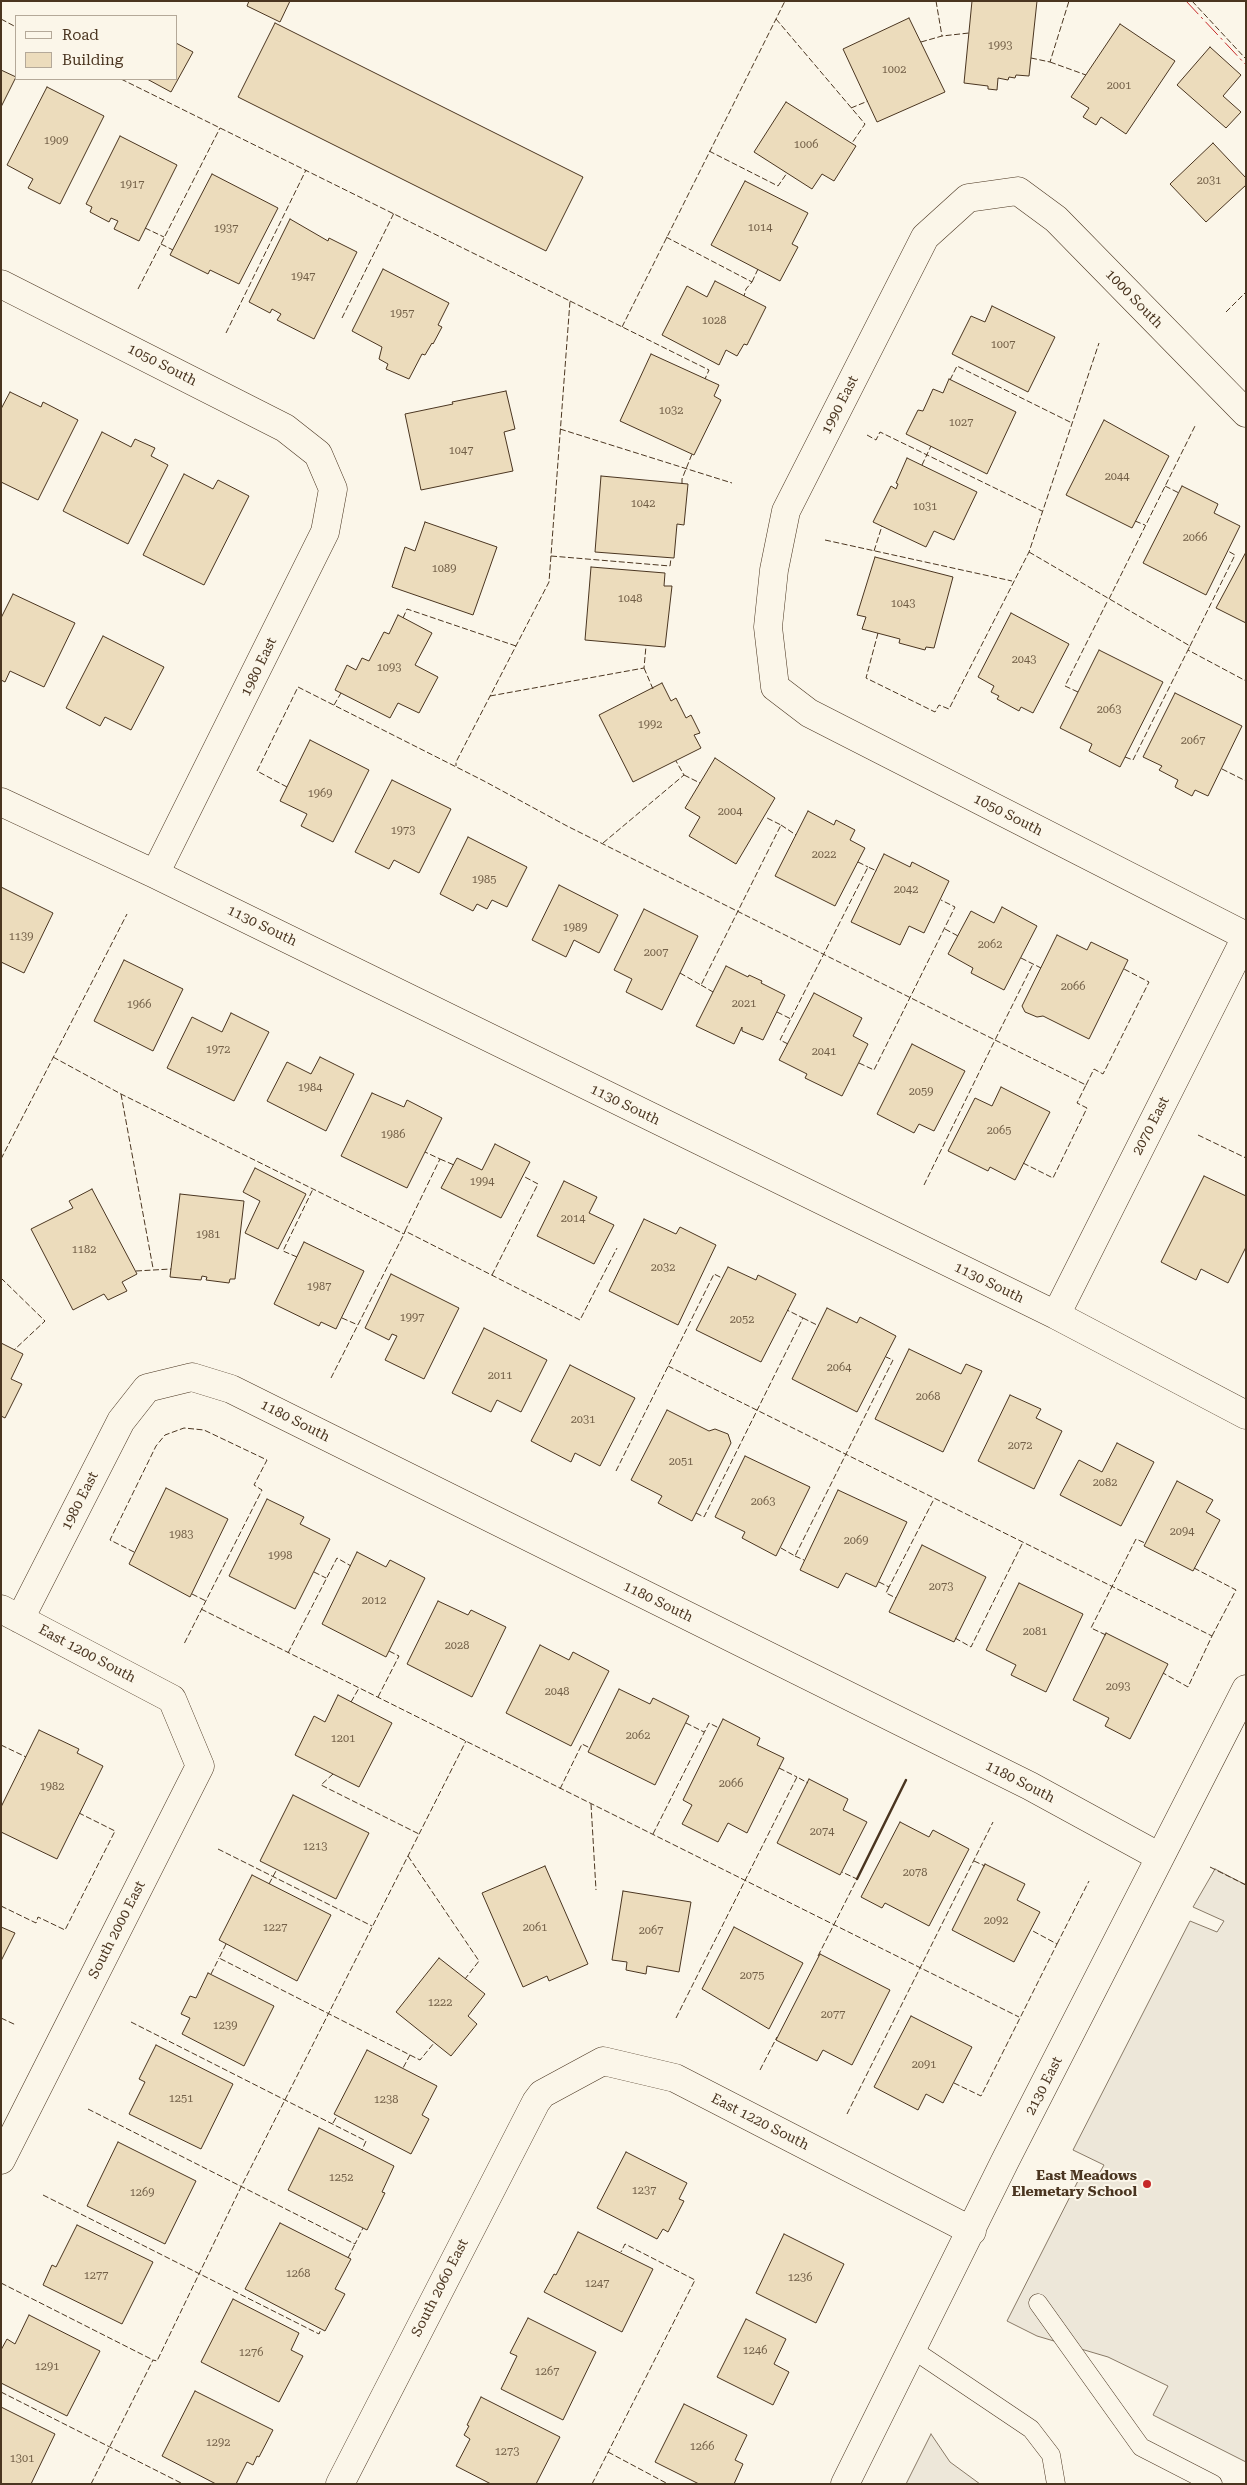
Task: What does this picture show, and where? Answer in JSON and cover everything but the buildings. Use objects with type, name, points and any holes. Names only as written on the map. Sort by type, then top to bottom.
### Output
[{"type":"street","name":"1000 South","points":[[1018,191],[1056,219],[1246,413]]},
{"type":"street","name":"1990 East","points":[[775,687],[768,627],[774,570],[786,510],[925,237],[968,198],[1018,191]]},
{"type":"street","name":"1050 South","points":[[1,284],[285,428],[318,454]]},
{"type":"street","name":"1980 East","points":[[155,874],[325,532],[333,489],[318,454]]},
{"type":"street","name":"1050 South","points":[[775,687],[808,713],[1246,936]]},
{"type":"street","name":"1130 South","points":[[1,802],[155,874],[1056,1315],[1246,1414]]},
{"type":"street","name":"2070 East","points":[[1056,1315],[1246,936]]},
{"type":"street","name":"1180 South","points":[[147,1388],[192,1377],[231,1389],[1030,1786],[1160,1857]]},
{"type":"street","name":"1980 East","points":[[11,1614],[121,1421],[147,1388]]},
{"type":"street","name":"East 1200 South","points":[[11,1614],[172,1698]]},
{"type":"street","name":"2130 East","points":[[845,2484],[1246,1689]]},
{"type":"street","name":"South 2000 East","points":[[1,2160],[200,1766],[172,1698]]},
{"type":"street","name":"East 1220 South","points":[[542,2094],[604,2060],[675,2078],[972,2231]]},
{"type":"street","name":"South 2060 East","points":[[340,2484],[542,2094]]},
{"type":"lane","points":[[1038,2302],[1141,2448],[1213,2484]]},
{"type":"lane","points":[[912,2349],[1031,2429],[1051,2455],[1056,2484]]},
{"type":"shaded area","name":"East Meadows Elemetary School","points":[[1215,1869],[1246,1885],[1246,2462],[1153,2415],[1168,2386],[1108,2357],[1037,2336],[1007,2321],[1082,2173],[1096,2179],[1104,2165],[1073,2150],[1190,1921],[1217,1932],[1224,1921],[1193,1907]]},
{"type":"shaded area","points":[[931,2434],[950,2462],[980,2484],[906,2484]]},
{"type":"fence","points":[[622,327],[785,1]]},
{"type":"fence","points":[[936,1],[942,36]]},
{"type":"fence","points":[[1031,58],[1050,62],[1069,1]]},
{"type":"fence","points":[[1192,1],[1246,59]]},
{"type":"fence","points":[[1,19],[15,26]]},
{"type":"fence","points":[[776,19],[865,124],[852,143]]},
{"type":"fence","points":[[921,42],[942,36],[969,33]]},
{"type":"fence","points":[[1050,62],[1086,75]]},
{"type":"fence","points":[[123,80],[570,301],[549,582],[456,762],[456,766]]},
{"type":"fence","points":[[851,108],[868,101]]},
{"type":"fence","points":[[138,289],[220,128]]},
{"type":"fence","points":[[709,151],[778,186],[787,173]]},
{"type":"fence","points":[[226,333],[306,170]]},
{"type":"fence","points":[[342,318],[394,213]]},
{"type":"fence","points":[[145,228],[164,237]]},
{"type":"fence","points":[[666,237],[752,282],[746,289],[744,296]]},
{"type":"fence","points":[[161,244],[173,250]]},
{"type":"fence","points":[[752,282],[758,269]]},
{"type":"fence","points":[[1226,312],[1246,292]]},
{"type":"fence","points":[[570,301],[709,370],[705,379]]},
{"type":"fence","points":[[878,633],[866,678],[935,712],[939,705],[949,709],[1029,552],[1099,343]]},
{"type":"fence","points":[[950,380],[957,366],[1072,423]]},
{"type":"fence","points":[[1109,599],[1195,426]]},
{"type":"fence","points":[[560,429],[732,483]]},
{"type":"fence","points":[[867,435],[876,440],[880,432],[1042,511]]},
{"type":"fence","points":[[922,465],[931,446]]},
{"type":"fence","points":[[682,484],[682,479],[692,454]]},
{"type":"fence","points":[[1165,486],[1179,493]]},
{"type":"fence","points":[[1135,521],[1145,525]]},
{"type":"fence","points":[[874,551],[882,526]]},
{"type":"fence","points":[[825,540],[1012,581]]},
{"type":"fence","points":[[1190,646],[1235,555],[1228,551]]},
{"type":"fence","points":[[1029,552],[1190,646],[1188,650],[1246,681]]},
{"type":"fence","points":[[551,556],[670,566],[671,558]]},
{"type":"fence","points":[[1078,692],[1065,686],[1108,600]]},
{"type":"fence","points":[[403,618],[407,609],[516,646]]},
{"type":"fence","points":[[490,696],[644,668],[646,646]]},
{"type":"fence","points":[[1125,757],[1133,760],[1188,650]]},
{"type":"fence","points":[[644,668],[653,689]]},
{"type":"fence","points":[[287,787],[257,771],[298,687],[484,781],[567,826],[995,1040],[1033,964]]},
{"type":"fence","points":[[334,705],[341,693]]},
{"type":"fence","points":[[603,843],[684,775],[676,761]]},
{"type":"fence","points":[[1222,769],[1246,781]]},
{"type":"fence","points":[[684,775],[700,783]]},
{"type":"fence","points":[[680,973],[701,985],[781,825],[765,817]]},
{"type":"fence","points":[[781,825],[796,835]]},
{"type":"fence","points":[[858,862],[868,867]]},
{"type":"fence","points":[[788,1044],[780,1040],[868,867],[877,871]]},
{"type":"fence","points":[[859,1063],[874,1070],[955,907],[941,900]]},
{"type":"fence","points":[[1,1159],[127,914]]},
{"type":"fence","points":[[945,929],[958,936]]},
{"type":"fence","points":[[1021,958],[1041,968]]},
{"type":"fence","points":[[1086,1085],[1094,1069],[1103,1074],[1149,982],[1124,969]]},
{"type":"fence","points":[[701,985],[713,992]]},
{"type":"fence","points":[[777,1012],[791,1019]]},
{"type":"fence","points":[[924,1185],[995,1040],[1086,1085],[1077,1103],[1087,1108],[1053,1178],[1023,1163]]},
{"type":"fence","points":[[53,1057],[121,1094],[404,1234],[405,1231],[580,1320],[617,1248]]},
{"type":"fence","points":[[121,1094],[153,1268]]},
{"type":"fence","points":[[1198,1135],[1246,1158]]},
{"type":"fence","points":[[405,1231],[440,1159],[425,1152]]},
{"type":"fence","points":[[440,1159],[454,1165]]},
{"type":"fence","points":[[492,1275],[538,1184],[523,1176]]},
{"type":"fence","points":[[297,1257],[283,1251],[313,1189]]},
{"type":"fence","points":[[331,1378],[404,1234]]},
{"type":"fence","points":[[136,1271],[171,1269]]},
{"type":"fence","points":[[616,1471],[714,1274],[722,1278]]},
{"type":"fence","points":[[1,1278],[45,1321],[14,1350]]},
{"type":"fence","points":[[696,1513],[704,1517],[803,1318],[787,1310]]},
{"type":"fence","points":[[342,1318],[358,1325]]},
{"type":"fence","points":[[803,1318],[819,1326]]},
{"type":"fence","points":[[781,1548],[795,1556],[893,1360],[886,1357]]},
{"type":"fence","points":[[668,1366],[1212,1636],[1188,1687],[1163,1673]]},
{"type":"fence","points":[[134,1552],[110,1540],[156,1446],[165,1435],[184,1428],[204,1430],[267,1460],[254,1485],[262,1490],[184,1644]]},
{"type":"fence","points":[[879,1582],[889,1587],[934,1499]]},
{"type":"fence","points":[[1106,1635],[1091,1628],[1136,1539],[1145,1543]]},
{"type":"fence","points":[[955,1638],[971,1647],[1023,1542]]},
{"type":"fence","points":[[795,1556],[804,1560]]},
{"type":"fence","points":[[288,1653],[337,1558],[351,1566]]},
{"type":"fence","points":[[1194,1568],[1236,1590],[1212,1636]]},
{"type":"fence","points":[[314,1572],[326,1578]]},
{"type":"fence","points":[[889,1587],[886,1593],[896,1598]]},
{"type":"fence","points":[[192,1594],[206,1601]]},
{"type":"fence","points":[[201,1609],[1019,2017]]},
{"type":"fence","points":[[378,1697],[399,1656],[389,1651]]},
{"type":"fence","points":[[351,1702],[359,1688]]},
{"type":"fence","points":[[686,1723],[704,1732]]},
{"type":"fence","points":[[653,1834],[709,1723],[719,1728]]},
{"type":"fence","points":[[91,2484],[153,2360],[157,2361],[241,2187],[466,1741]]},
{"type":"fence","points":[[560,1789],[582,1744],[590,1748]]},
{"type":"fence","points":[[1,1745],[26,1757]]},
{"type":"fence","points":[[779,1768],[797,1777]]},
{"type":"fence","points":[[333,1774],[321,1785],[419,1834]]},
{"type":"fence","points":[[676,2018],[797,1777],[808,1783]]},
{"type":"fence","points":[[591,1804],[596,1890]]},
{"type":"fence","points":[[1,1906],[36,1923],[38,1917],[65,1930],[115,1831],[79,1813]]},
{"type":"fence","points":[[847,2114],[993,1822]]},
{"type":"fence","points":[[218,1849],[372,1926]]},
{"type":"fence","points":[[408,1856],[479,1961],[465,1979]]},
{"type":"fence","points":[[974,1861],[985,1866]]},
{"type":"fence","points":[[1210,1867],[1246,1885]]},
{"type":"fence","points":[[269,1884],[277,1869]]},
{"type":"fence","points":[[818,1956],[857,1879],[842,1872]]},
{"type":"fence","points":[[1057,1944],[1089,1881]]},
{"type":"fence","points":[[954,2083],[981,2096],[1057,1944],[1031,1930]]},
{"type":"fence","points":[[226,1944],[219,1958],[410,2055],[403,2068]]},
{"type":"fence","points":[[211,1974],[219,1958]]},
{"type":"fence","points":[[1,2018],[16,2025]]},
{"type":"fence","points":[[131,2022],[366,2141],[362,2150]]},
{"type":"fence","points":[[760,2070],[777,2037]]},
{"type":"fence","points":[[410,2055],[420,2060],[434,2043]]},
{"type":"fence","points":[[88,2109],[355,2244],[363,2228]]},
{"type":"fence","points":[[333,2123],[337,2116]]},
{"type":"fence","points":[[43,2195],[319,2334],[321,2329]]},
{"type":"fence","points":[[348,2258],[355,2244]]},
{"type":"fence","points":[[592,2484],[695,2280],[625,2244],[621,2252]]},
{"type":"fence","points":[[1,2283],[153,2360]]},
{"type":"fence","points":[[1,2392],[183,2484]]},
{"type":"fence","points":[[608,2452],[668,2484]]},
{"type":"wall","points":[[857,1879],[906,1780]]},
{"type":"power","points":[[1186,1],[1246,65]]},
{"type":"place","name":"East Meadows Elemetary School","points":[[1147,2184]]}]
